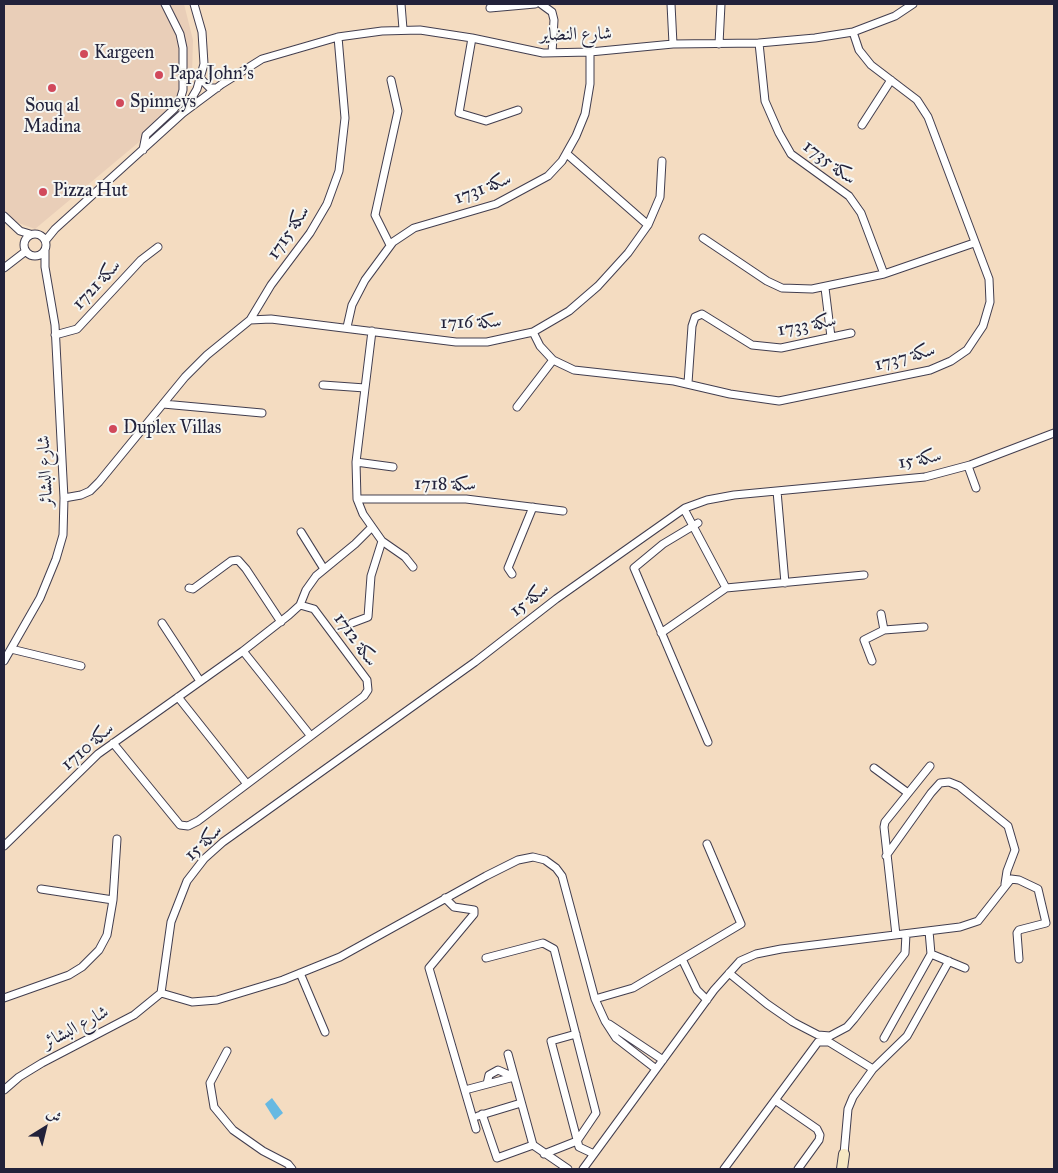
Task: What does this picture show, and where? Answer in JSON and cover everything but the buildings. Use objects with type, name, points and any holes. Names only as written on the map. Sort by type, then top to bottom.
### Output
[{"type":"street","points":[[4,216],[27,237],[44,238],[183,113],[197,89],[204,64],[202,32],[194,4]]},
{"type":"street","points":[[402,4],[403,29]]},
{"type":"street","points":[[490,8],[535,4]]},
{"type":"street","points":[[541,4],[552,12],[554,20],[552,54]]},
{"type":"street","points":[[671,4],[673,44]]},
{"type":"street","points":[[718,44],[721,4]]},
{"type":"street","name":"شارع النضاير","points":[[183,113],[262,59],[338,37],[403,29],[472,38],[518,49],[552,54],[673,44],[759,43],[853,32],[895,16],[913,4]]},
{"type":"street","points":[[142,150],[146,135],[174,109],[180,100],[182,90],[183,48],[180,34],[165,5]]},
{"type":"street","name":"سكة 1737","points":[[533,332],[540,346],[553,360],[574,370],[688,383],[730,394],[779,401],[930,370],[951,361],[967,350],[983,326],[990,302],[989,279],[928,117],[917,100],[871,65],[859,50],[853,32]]},
{"type":"street","name":"سكة 1715","points":[[64,498],[81,496],[99,482],[162,404],[207,355],[250,320],[271,285],[310,233],[327,204],[339,171],[345,118],[338,37]]},
{"type":"street","points":[[472,38],[458,113],[486,121],[518,110]]},
{"type":"street","name":"سكة 1735","points":[[759,43],[765,101],[779,133],[791,154],[849,196],[861,214],[884,274]]},
{"type":"street","name":"سكة 1731","points":[[347,327],[352,305],[364,280],[390,246],[414,228],[496,204],[548,176],[567,154],[585,114],[590,84],[590,52]]},
{"type":"street","points":[[200,78],[210,88],[217,88]]},
{"type":"street","points":[[390,246],[376,216],[398,112],[391,80]]},
{"type":"street","points":[[862,125],[891,80]]},
{"type":"street","points":[[567,154],[648,225]]},
{"type":"street","name":"سكة 1716","points":[[250,320],[271,319],[347,327],[456,342],[488,342],[533,332],[569,312],[598,286],[628,253],[648,225],[660,197],[662,161]]},
{"type":"street","points":[[4,268],[26,251],[27,237]]},
{"type":"street","points":[[34,256],[40,255],[45,251],[44,238]]},
{"type":"street","points":[[703,238],[767,281],[782,288],[825,288],[884,274],[974,243]]},
{"type":"street","name":"سكة 1721","points":[[55,335],[77,329],[141,260],[158,247]]},
{"type":"street","points":[[26,251],[45,267]]},
{"type":"street","name":"شارع البشائر","points":[[4,661],[40,598],[56,559],[63,535],[64,498],[55,335],[50,290],[45,267],[45,251]]},
{"type":"street","points":[[825,288],[831,337]]},
{"type":"street","name":"سكة 1733","points":[[688,383],[692,326],[695,317],[702,314],[752,345],[781,348],[851,334]]},
{"type":"street","points":[[372,331],[356,462],[357,499],[372,528],[382,541],[405,557],[413,567]]},
{"type":"street","points":[[517,407],[553,360]]},
{"type":"street","points":[[323,385],[365,388]]},
{"type":"street","points":[[162,404],[262,412]]},
{"type":"street","name":"سكة 15","points":[[162,993],[171,922],[187,881],[204,859],[223,842],[475,662],[563,593],[684,509],[706,500],[777,491],[925,477],[968,466],[1054,433]]},
{"type":"street","points":[[356,462],[394,467]]},
{"type":"street","points":[[968,466],[976,488]]},
{"type":"street","points":[[777,491],[785,583]]},
{"type":"street","name":"سكة 1718","points":[[357,499],[466,499],[563,511]]},
{"type":"street","points":[[512,574],[508,568],[533,507]]},
{"type":"street","points":[[684,509],[695,524],[726,588]]},
{"type":"street","points":[[695,524],[663,544],[634,568],[708,742]]},
{"type":"street","name":"سكة 1710","points":[[4,846],[98,754],[281,622],[300,605],[310,583],[372,528]]},
{"type":"street","points":[[301,532],[324,569]]},
{"type":"street","points":[[352,623],[368,617],[371,576],[382,541]]},
{"type":"street","points":[[189,588],[193,589],[231,561],[238,560],[246,568],[281,622]]},
{"type":"street","points":[[661,633],[726,588],[864,575]]},
{"type":"street","name":"سكة 1712","points":[[113,743],[180,825],[188,826],[198,821],[364,696],[368,690],[367,680],[314,609],[300,605]]},
{"type":"street","points":[[881,614],[884,630]]},
{"type":"street","points":[[162,623],[200,681]]},
{"type":"street","points":[[872,661],[864,640],[884,630],[924,628]]},
{"type":"street","points":[[11,649],[81,666]]},
{"type":"street","points":[[243,651],[310,735]]},
{"type":"street","points":[[178,697],[247,784]]},
{"type":"street","points":[[896,935],[886,856],[885,822],[930,766]]},
{"type":"street","points":[[874,768],[908,793]]},
{"type":"street","points":[[886,856],[931,793],[940,783],[949,782],[959,786],[1008,826],[1016,850],[1007,871],[1005,884]]},
{"type":"street","points":[[4,998],[69,975],[92,958],[107,935],[114,900],[118,839]]},
{"type":"street","points":[[595,999],[633,988],[740,924],[707,844]]},
{"type":"street","points":[[162,993],[192,1002],[217,1000],[300,973],[340,957],[445,898],[518,860],[533,857],[545,860],[556,868],[562,876],[595,999],[605,1021],[616,1038],[656,1069]]},
{"type":"street","points":[[583,1169],[707,1000],[740,961],[756,954],[781,949],[960,927],[978,921],[1005,884],[1011,879],[1034,885],[1041,895],[1046,922],[1019,930],[1017,933],[1020,959]]},
{"type":"street","points":[[41,889],[114,900]]},
{"type":"street","points":[[445,898],[454,907],[474,910],[474,914],[428,968],[476,1129]]},
{"type":"street","points":[[884,1038],[931,954],[929,931]]},
{"type":"street","points":[[729,973],[767,1004],[793,1022],[808,1031],[830,1036],[847,1027],[905,953],[906,934]]},
{"type":"street","points":[[486,958],[543,943],[554,949],[596,1113],[577,1140],[544,1154]]},
{"type":"street","points":[[931,954],[965,968]]},
{"type":"street","points":[[682,959],[697,990],[707,1000]]},
{"type":"street","points":[[842,1169],[848,1109],[853,1097],[873,1069],[907,1036],[949,961]]},
{"type":"street","points":[[300,973],[325,1032]]},
{"type":"street","name":"شارع البشائر","points":[[4,1090],[19,1077],[42,1062],[134,1014],[162,993]]},
{"type":"street","points":[[605,1021],[662,1060]]},
{"type":"street","points":[[576,1034],[551,1041],[579,1147],[594,1154]]},
{"type":"street","points":[[724,1169],[818,1042],[829,1042],[873,1069]]},
{"type":"street","points":[[227,1051],[210,1083],[214,1108],[233,1130],[262,1151],[288,1164],[292,1169]]},
{"type":"street","points":[[508,1054],[532,1145],[568,1169]]},
{"type":"street","points":[[487,1084],[489,1075],[498,1070],[514,1077]]},
{"type":"street","points":[[465,1090],[514,1077]]},
{"type":"street","points":[[775,1100],[817,1129],[820,1135],[819,1140],[798,1169]]},
{"type":"street","points":[[473,1117],[521,1103]]},
{"type":"street","points":[[482,1114],[497,1158],[532,1145]]},
{"type":"shaded area","points":[[4,4],[184,4],[193,40],[192,74],[180,103],[157,127],[35,229],[13,221],[4,212]]},
{"type":"water","points":[[272,1098],[283,1113],[275,1120],[265,1104]]},
{"type":"place","name":"Kargeen","points":[[84,54]]},
{"type":"place","name":"Papa John's","points":[[159,75]]},
{"type":"place","name":"Souq al Madina","points":[[52,88]]},
{"type":"place","name":"Spinneys","points":[[120,103]]},
{"type":"place","name":"Pizza Hut","points":[[43,192]]},
{"type":"place","name":"Duplex Villas","points":[[113,429]]}]
